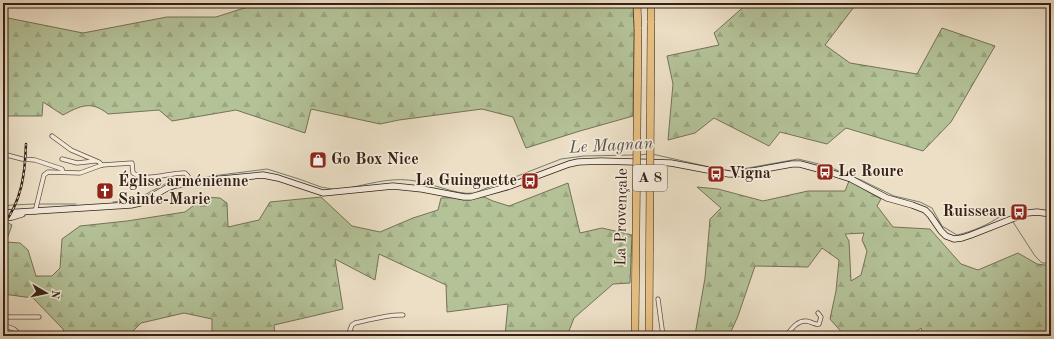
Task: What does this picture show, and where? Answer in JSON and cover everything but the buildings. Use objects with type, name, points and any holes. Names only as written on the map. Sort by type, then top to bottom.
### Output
[{"type":"highway","name":"La Provençale","points":[[635,334],[637,3]]},
{"type":"highway","name":"La Provençale","points":[[649,334],[651,3]]},
{"type":"street","points":[[52,136],[71,150],[95,162]]},
{"type":"street","points":[[3,154],[42,162],[62,169],[63,172]]},
{"type":"street","points":[[62,159],[77,162],[99,162],[102,164]]},
{"type":"street","points":[[3,218],[12,217],[35,210],[131,205],[140,203],[171,186],[188,182],[264,175],[323,192],[393,186],[471,197],[510,186],[553,169],[578,162],[671,163],[729,174],[800,164],[844,177],[878,195],[918,207],[930,215],[941,231],[952,238],[958,239],[1032,212],[1044,212],[1051,214]]},
{"type":"street","points":[[35,210],[44,175],[48,172],[80,173],[102,164],[132,163],[134,173],[137,175],[146,177],[179,172],[185,173],[188,176],[188,182]]},
{"type":"street","points":[[3,213],[24,213]]},
{"type":"street","points":[[658,299],[663,336]]},
{"type":"street","points":[[786,336],[794,326],[800,322],[809,321],[816,325],[819,324],[821,317],[818,313]]},
{"type":"street","points":[[356,336],[350,330],[352,325],[355,323],[381,318],[392,314],[403,315]]},
{"type":"street","points":[[3,317],[39,317]]},
{"type":"street","points":[[3,325],[14,329],[17,332],[11,336]]},
{"type":"green space","points":[[260,3],[633,3],[633,116],[526,148],[513,117],[482,109],[380,124],[311,109],[305,133],[236,110],[172,121],[159,110],[108,114],[96,107],[91,106],[80,107],[63,115],[43,102],[42,116],[3,116],[3,17],[83,33],[167,17],[216,17]]},
{"type":"green space","points":[[748,3],[857,3],[825,45],[850,63],[917,74],[942,28],[995,46],[951,122],[923,151],[846,128],[827,144],[780,132],[769,146],[714,118],[695,133],[668,140],[673,84],[667,56],[719,45],[714,33]]},
{"type":"green space","points":[[849,181],[881,199],[877,206],[893,227],[930,229],[961,264],[978,270],[1018,253],[1037,264],[1051,266],[1051,336],[924,336],[921,328],[911,336],[845,336],[830,319],[836,291],[839,260],[822,248],[808,267],[755,266],[738,316],[729,336],[695,335],[705,278],[710,219],[721,208],[697,187],[718,189],[763,201],[808,191],[845,191]],"holes":[[[864,233],[862,240],[867,251],[861,275],[851,281],[849,241],[845,234]]]},
{"type":"green space","points":[[568,183],[580,233],[602,228],[632,235],[630,283],[613,284],[574,318],[567,336],[505,336],[508,304],[447,312],[446,285],[379,254],[375,280],[335,259],[343,309],[274,325],[275,336],[212,336],[212,319],[184,313],[141,323],[128,336],[65,336],[63,329],[33,298],[3,294],[3,220],[12,225],[6,242],[20,243],[28,250],[36,276],[52,276],[60,268],[62,239],[80,226],[127,221],[185,212],[205,197],[220,198],[227,203],[228,227],[259,220],[270,202],[321,197],[352,226],[380,232],[413,218],[438,210],[441,198],[484,197],[509,206]]},
{"type":"waterway","name":"Le Magnan","points":[[640,155],[647,154]]},
{"type":"waterway","name":"Le Magnan","points":[[652,154],[731,171],[798,159],[827,166],[894,196],[920,202],[932,208],[942,226],[957,235],[969,232],[1001,216],[1009,218]]},
{"type":"waterway","name":"Le Magnan","points":[[349,188],[378,182],[401,180],[416,181],[459,192],[474,193],[561,159],[584,156],[633,155]]},
{"type":"waterway","name":"Le Magnan","points":[[189,179],[267,169],[321,187],[332,189]]},
{"type":"waterway","name":"Le Magnan","points":[[113,202],[135,200],[165,184],[186,179]]},
{"type":"waterway","name":"Le Magnan","points":[[3,207],[11,205],[35,204]]},
{"type":"waterway","name":"Le Magnan","points":[[38,204],[76,204]]},
{"type":"waterway","name":"Le Magnan","points":[[1013,222],[1035,256],[1042,263],[1051,263]]},
{"type":"railway","points":[[3,225],[14,206],[21,186],[25,166],[26,144]]},
{"type":"place","name":"Go Box Nice","points":[[318,160]]},
{"type":"place","name":"Le Roure","points":[[825,172]]},
{"type":"place","name":"Vigna","points":[[716,174]]},
{"type":"place","name":"La Guinguette","points":[[530,181]]},
{"type":"place","name":"Église arménienne Sainte-Marie","points":[[105,191]]},
{"type":"place","name":"Ruisseau","points":[[1019,212]]}]
